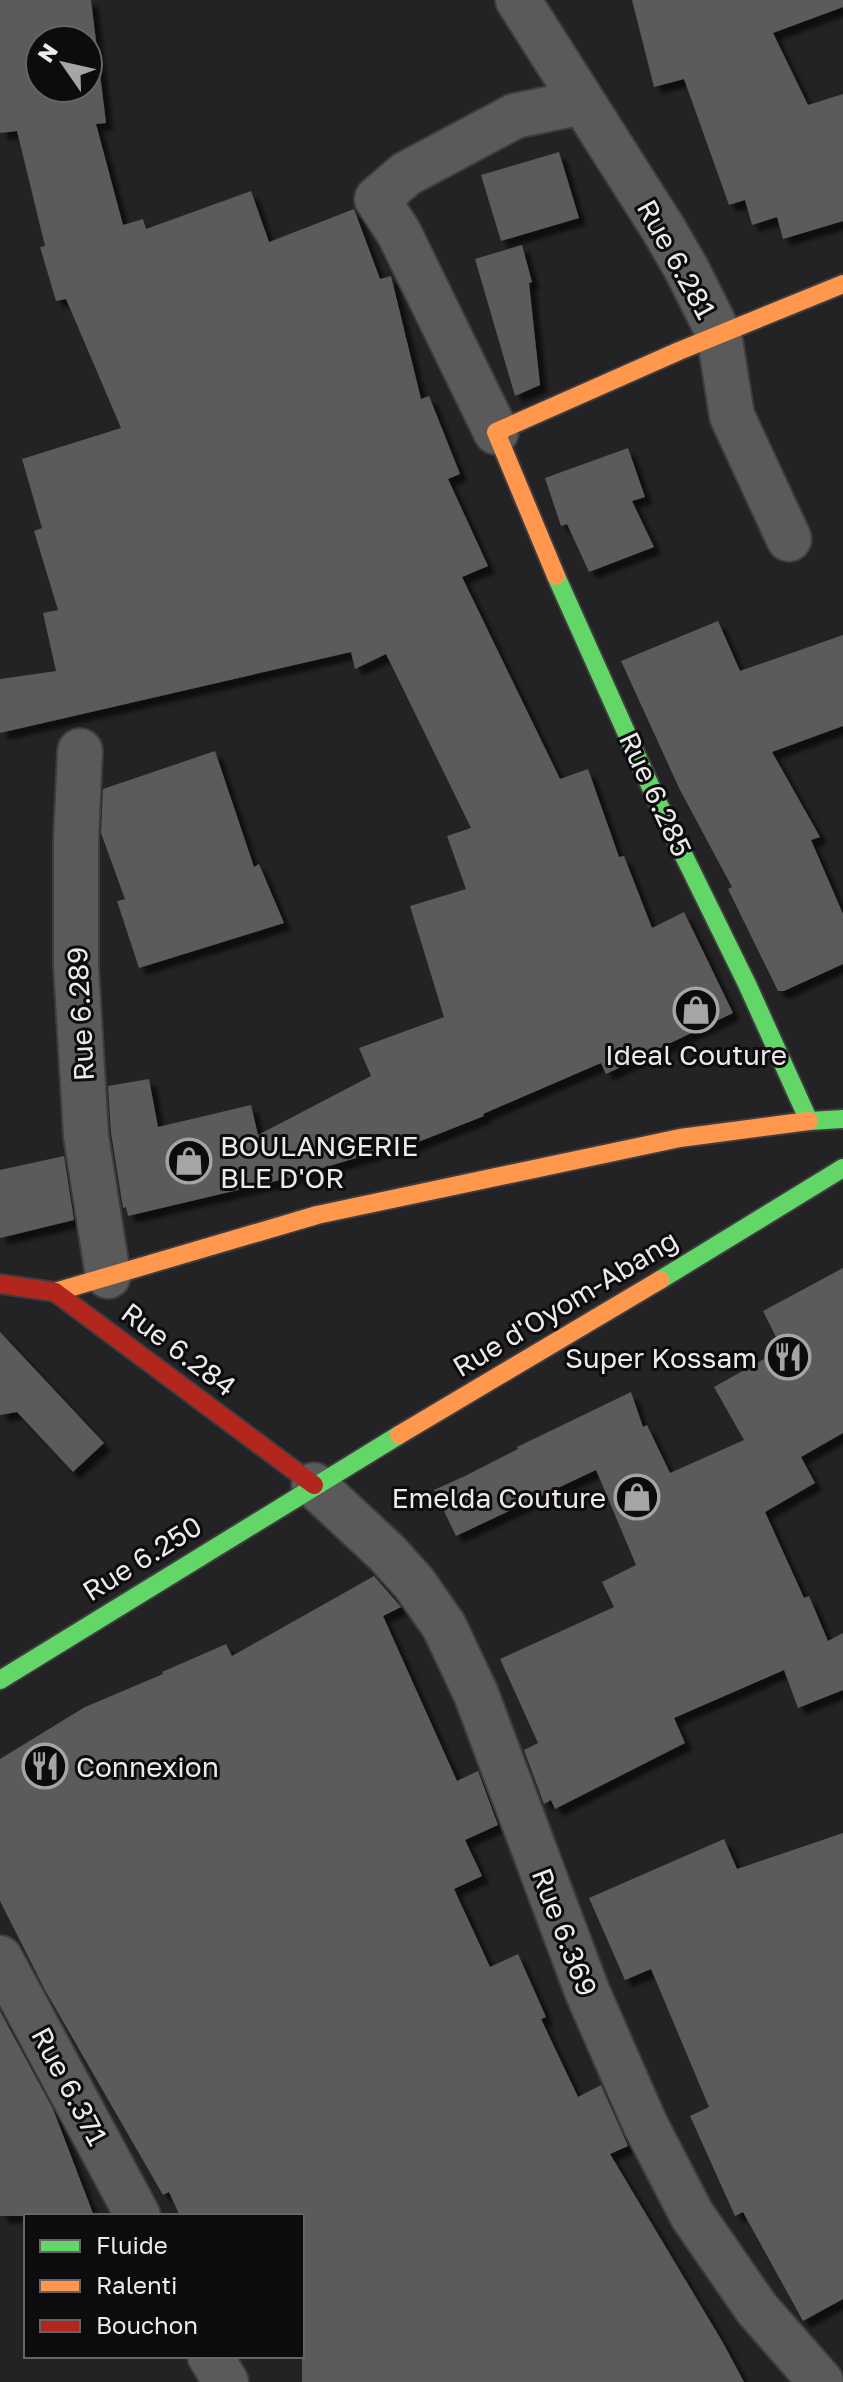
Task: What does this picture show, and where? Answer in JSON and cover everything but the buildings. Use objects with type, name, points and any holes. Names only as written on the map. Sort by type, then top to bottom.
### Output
[{"type":"street","name":"Rue 6.281","points":[[518,0],[664,230],[719,334],[732,416],[789,539]]},
{"type":"street","name":"Rue 6.285","points":[[582,102],[515,116],[406,174],[377,199],[399,233],[496,432],[546,555],[644,772],[747,984],[809,1121]]},
{"type":"street","points":[[496,432],[719,334],[843,284]]},
{"type":"street","name":"Rue 6.289","points":[[80,751],[76,966],[86,1136],[108,1276]]},
{"type":"street","points":[[55,1292],[317,1215],[680,1138],[843,1119]]},
{"type":"street","name":"Rue d'Oyom-Abang","points":[[314,1485],[843,1168]]},
{"type":"street","name":"Rue 6.284","points":[[0,1284],[55,1292],[314,1485]]},
{"type":"street","name":"Rue 6.250","points":[[0,1680],[314,1485]]},
{"type":"street","name":"Rue 6.369","points":[[314,1485],[405,1573],[444,1626],[476,1694],[587,1991],[645,2124],[692,2215],[757,2309],[821,2382]]},
{"type":"street","name":"Rue 6.371","points":[[0,1958],[137,2214]]},
{"type":"street","points":[[211,2358],[226,2382]]},
{"type":"traffic: fast","points":[[556,576],[657,801],[747,984],[809,1121],[843,1119]]},
{"type":"traffic: fast","points":[[660,1280],[843,1168]]},
{"type":"traffic: fast","points":[[0,1680],[399,1435]]},
{"type":"traffic: slow","points":[[556,576],[496,432],[679,351],[843,284]]},
{"type":"traffic: slow","points":[[55,1292],[317,1215],[680,1138],[809,1121]]},
{"type":"traffic: slow","points":[[399,1435],[660,1280]]},
{"type":"traffic: jam","points":[[0,1284],[55,1292],[314,1485]]},
{"type":"place","name":"Ideal Couture","points":[[696,1010]]},
{"type":"place","name":"BOULANGERIE BLE D'OR","points":[[189,1161]]},
{"type":"place","name":"Super Kossam","points":[[788,1357]]},
{"type":"place","name":"Emelda Couture","points":[[637,1497]]},
{"type":"place","name":"Connexion","points":[[45,1766]]}]
